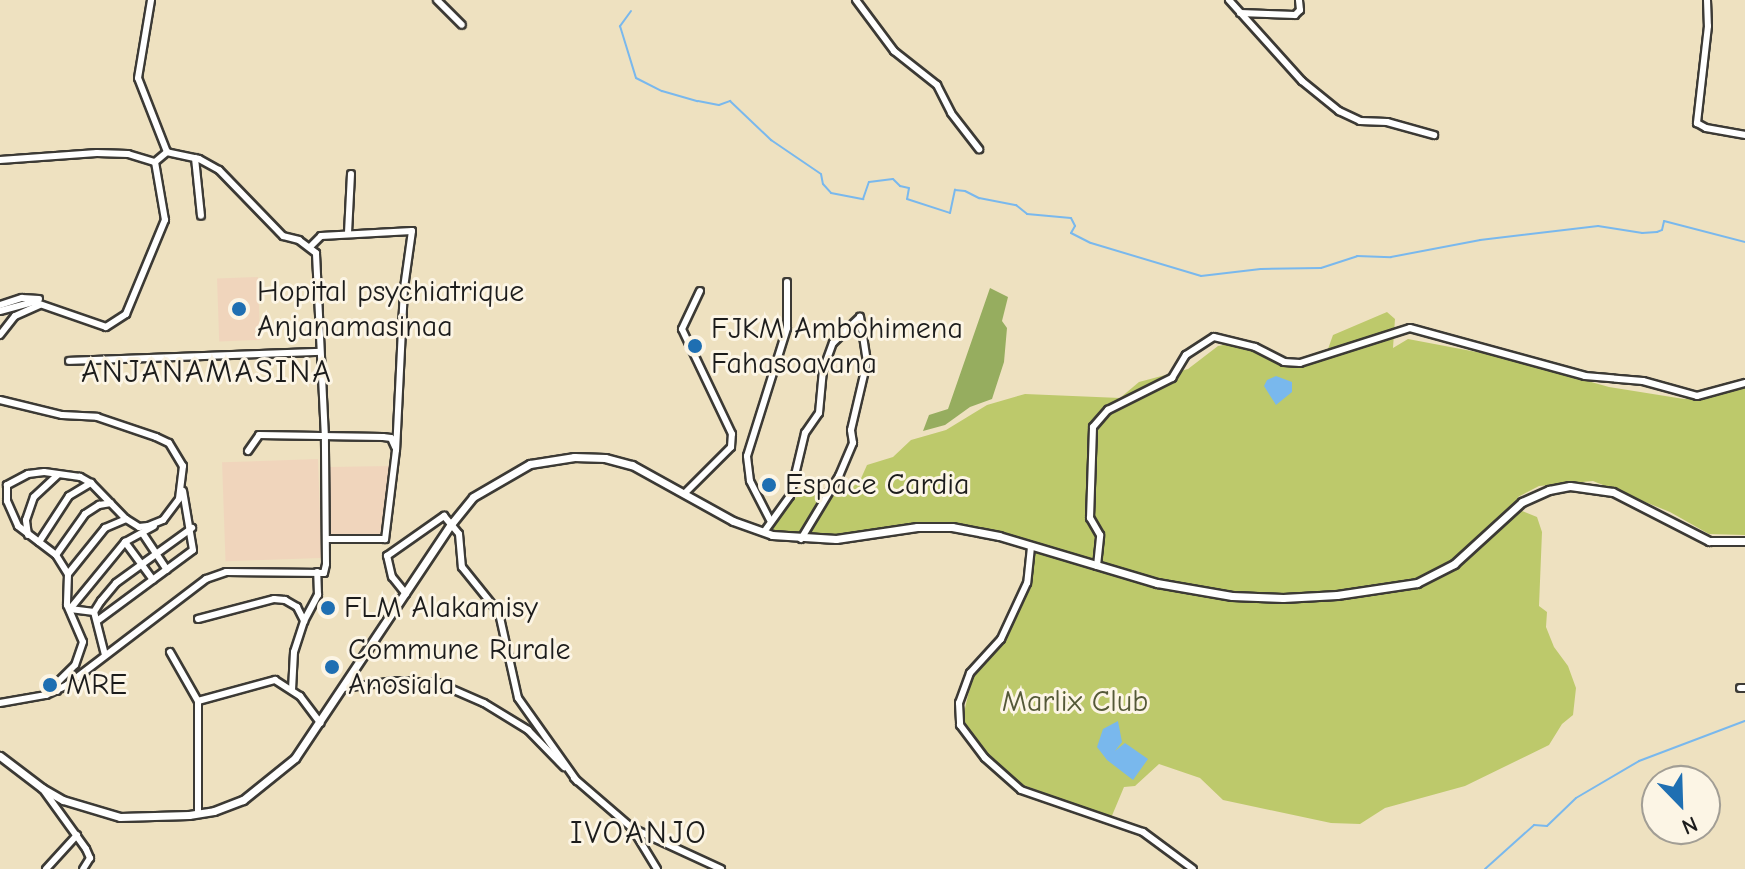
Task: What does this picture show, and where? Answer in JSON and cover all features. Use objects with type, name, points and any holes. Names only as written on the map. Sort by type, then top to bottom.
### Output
[{"type":"main road","points":[[0,756],[42,788],[72,804],[120,817],[143,819],[198,814],[243,800],[295,758],[452,523],[473,497],[530,464],[574,457],[605,458],[632,465],[733,521],[764,532],[801,539],[859,537],[917,527],[952,527],[1179,588],[1232,596],[1283,598],[1417,583],[1454,564],[1522,502],[1549,490],[1570,486],[1613,492],[1709,541],[1745,541]]},
{"type":"street","points":[[151,0],[138,78],[167,152]]},
{"type":"street","points":[[437,0],[462,25]]},
{"type":"street","points":[[856,0],[894,51],[937,85],[951,113],[979,149]]},
{"type":"street","points":[[1229,0],[1302,81],[1339,111],[1360,121],[1387,122],[1434,135]]},
{"type":"street","points":[[1240,13],[1295,15],[1300,10],[1299,0]]},
{"type":"street","points":[[1707,0],[1708,26],[1697,123],[1706,128],[1745,135]]},
{"type":"street","points":[[0,703],[57,691],[206,579],[226,572],[324,573],[327,539],[325,438],[316,253],[311,246],[283,236],[219,170],[195,158],[167,152]]},
{"type":"street","points":[[155,162],[167,152]]},
{"type":"street","points":[[0,160],[97,153],[128,154],[155,162]]},
{"type":"street","points":[[195,158],[201,216]]},
{"type":"street","points":[[0,308],[22,298],[33,298],[106,327],[126,314],[165,220],[155,162]]},
{"type":"street","points":[[348,233],[351,174]]},
{"type":"street","points":[[311,246],[321,236],[412,231],[404,288],[396,450],[385,539],[327,539]]},
{"type":"street","points":[[770,520],[750,481],[747,456],[787,328],[787,282]]},
{"type":"street","points":[[685,493],[731,447],[732,434],[682,329],[700,291]]},
{"type":"street","points":[[0,335],[21,311],[47,304]]},
{"type":"street","points":[[764,532],[790,496],[805,433],[819,413],[823,370],[833,343],[860,317],[867,362],[851,430],[853,443],[839,476],[806,525],[801,539]]},
{"type":"street","points":[[1097,566],[1100,535],[1090,518],[1093,427],[1108,410],[1172,378],[1186,355],[1214,337],[1255,347],[1284,362],[1300,363],[1410,328],[1585,376],[1643,381],[1697,396],[1718,394],[1745,383]]},
{"type":"street","points":[[69,361],[319,352]]},
{"type":"street","points":[[0,402],[28,405],[62,415],[97,417],[169,443],[181,458],[193,550],[97,621]]},
{"type":"street","points":[[248,451],[259,435],[391,438],[396,450]]},
{"type":"street","points":[[68,574],[56,555],[28,535],[13,517],[7,485],[28,474],[80,477],[91,483],[126,519],[139,527],[163,520]]},
{"type":"street","points":[[28,535],[26,520],[34,497],[58,475]]},
{"type":"street","points":[[39,542],[69,496],[91,483]]},
{"type":"street","points":[[70,609],[125,542],[163,520],[183,491]]},
{"type":"street","points":[[56,555],[85,514],[99,505],[111,503]]},
{"type":"street","points":[[406,594],[392,577],[387,556],[439,516],[452,523],[459,534],[462,567],[499,613],[518,698],[577,781]]},
{"type":"street","points":[[57,691],[58,682],[75,665],[83,642],[66,600],[68,574],[105,528],[126,519]]},
{"type":"street","points":[[94,612],[116,583],[192,528]]},
{"type":"street","points":[[143,534],[167,570]]},
{"type":"street","points":[[125,542],[153,580]]},
{"type":"street","points":[[1031,547],[1027,583],[1001,639],[970,673],[959,703],[960,725],[985,758],[1021,790],[1143,832],[1193,869]]},
{"type":"street","points":[[104,567],[116,583]]},
{"type":"street","points":[[292,690],[292,660],[304,621],[318,595],[317,572]]},
{"type":"street","points":[[198,619],[274,599],[285,600],[297,607],[304,621]]},
{"type":"street","points":[[70,609],[94,612]]},
{"type":"street","points":[[94,612],[105,655]]},
{"type":"street","points":[[170,652],[198,701],[198,814]]},
{"type":"street","points":[[198,701],[275,680],[292,690],[320,723]]},
{"type":"street","points":[[343,688],[396,681],[438,683],[484,703],[528,730],[577,781],[632,828],[721,869]]},
{"type":"street","points":[[42,788],[77,835],[94,869]]},
{"type":"street","points":[[632,828],[657,869]]},
{"type":"street","points":[[46,869],[77,835]]},
{"type":"street","points":[[83,869],[90,858]]},
{"type":"shaded area","name":"Hopital psychiatrique Anjanamasinaa","points":[[258,277],[260,340],[219,341],[217,278]]},
{"type":"shaded area","points":[[318,459],[321,558],[226,561],[222,462]]},
{"type":"shaded area","points":[[392,466],[383,537],[331,538],[329,467]]},
{"type":"green space","points":[[990,288],[1008,297],[1002,321],[1007,328],[1004,362],[992,399],[970,407],[945,425],[923,431],[929,415],[948,409]]},
{"type":"green space","name":"Marlix Club","points":[[1387,312],[1395,319],[1393,348],[1408,339],[1503,357],[1609,387],[1684,399],[1745,386],[1745,535],[1709,534],[1670,512],[1593,481],[1539,486],[1518,497],[1522,511],[1537,517],[1542,532],[1539,606],[1547,612],[1546,627],[1554,647],[1568,666],[1576,688],[1573,715],[1562,724],[1549,745],[1465,786],[1385,808],[1360,824],[1331,823],[1223,800],[1200,778],[1159,764],[1135,786],[1124,787],[1111,818],[1018,783],[971,736],[963,717],[972,678],[1002,641],[1025,590],[1033,551],[1154,586],[1211,598],[1230,600],[1232,597],[1179,588],[999,536],[936,526],[834,536],[780,532],[764,526],[800,494],[820,490],[823,499],[838,494],[859,483],[867,465],[893,457],[911,440],[946,430],[987,405],[1025,394],[1120,398],[1139,382],[1188,369],[1218,346],[1234,343],[1254,349],[1282,366],[1301,367],[1312,356],[1328,349],[1333,335]]},
{"type":"water","points":[[1276,376],[1292,382],[1292,392],[1276,405],[1264,386],[1267,380]]},
{"type":"water","points":[[1118,721],[1122,742],[1115,751],[1125,743],[1148,759],[1133,780],[1107,760],[1097,747],[1103,729]]},
{"type":"waterway","points":[[631,11],[620,26],[636,78],[662,91],[698,101],[719,105],[730,101],[771,140],[821,174],[823,184],[831,193],[863,199],[869,182],[893,179],[900,186],[909,188],[907,199],[950,213],[955,190],[965,191],[979,198],[1016,205],[1027,214],[1071,218],[1075,226],[1071,233],[1091,243],[1201,276],[1261,269],[1321,268],[1357,256],[1391,257],[1480,240],[1598,226],[1642,233],[1657,232],[1662,230],[1664,221],[1745,242]]},
{"type":"waterway","points":[[1485,869],[1534,825],[1547,826],[1576,798],[1639,761],[1745,721]]},
{"type":"place","name":"Hopital psychiatrique Anjanamasinaa","points":[[239,309]]},
{"type":"place","name":"FJKM Ambohimena Fahasoavana","points":[[695,346]]},
{"type":"place","name":"Espace Cardia","points":[[769,485]]},
{"type":"place","name":"FLM Alakamisy","points":[[328,608]]},
{"type":"place","name":"Commune Rurale Anosiala","points":[[332,667]]},
{"type":"place","name":"MRE","points":[[50,685]]},
{"type":"district","name":"ANJANAMASINA","points":[[207,372]]},
{"type":"district","name":"IVOANJO","points":[[639,833]]}]
